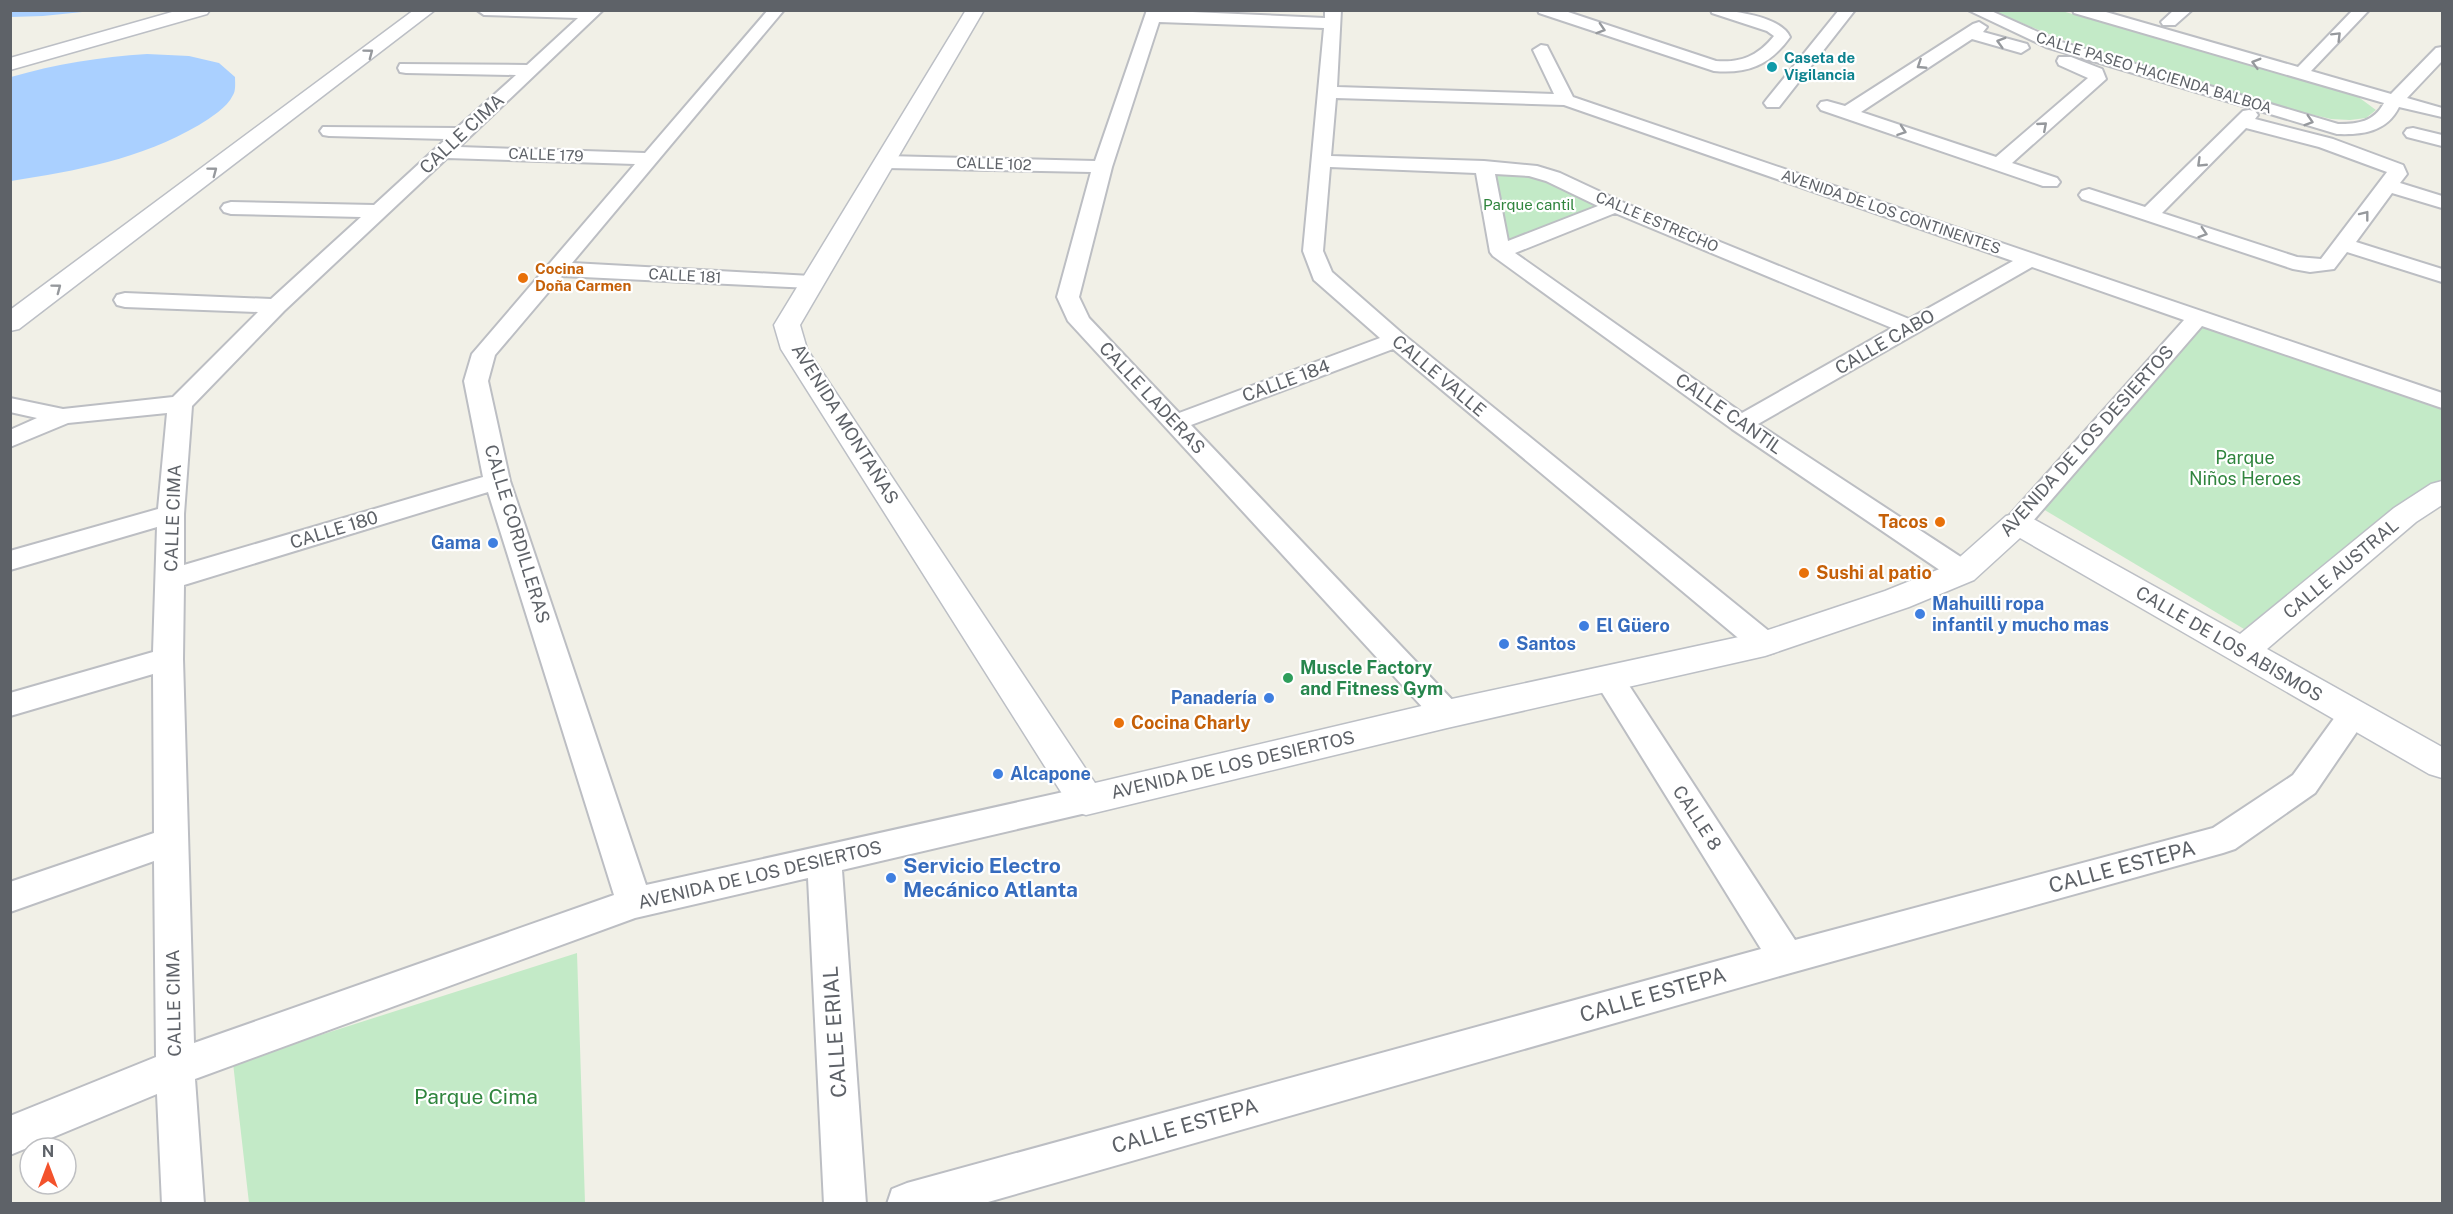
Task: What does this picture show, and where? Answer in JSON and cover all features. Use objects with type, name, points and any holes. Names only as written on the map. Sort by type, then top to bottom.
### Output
[{"type":"street","points":[[10,50],[156,10]]},
{"type":"street","points":[[10,64],[201,10]]},
{"type":"street","points":[[10,323],[426,10]]},
{"type":"street","points":[[484,10],[594,12]]},
{"type":"street","name":"CALLE CORDILLERAS","points":[[634,903],[497,481],[476,381],[484,354],[559,269],[777,10]]},
{"type":"street","name":"AVENIDA MONTAÑAS","points":[[975,10],[787,325],[794,349],[1086,800]]},
{"type":"street","points":[[1545,10],[1714,66],[1737,67],[1767,55],[1782,37],[1780,32],[1718,10]]},
{"type":"street","points":[[1773,103],[1800,66],[1848,10]]},
{"type":"street","points":[[2080,10],[2237,50],[2309,64],[2362,10]]},
{"type":"street","points":[[2185,10],[2169,22],[2237,50],[2393,102],[2440,112],[2438,139],[2413,133]]},
{"type":"street","name":"CALLE CIMA","points":[[183,1203],[175,1068],[168,659],[171,514],[180,404],[276,306],[594,12]]},
{"type":"street","points":[[1154,14],[1332,17]]},
{"type":"street","name":"CALLE LADERAS","points":[[1154,14],[1102,167],[1068,297],[1079,321],[1447,714]]},
{"type":"street","name":"CALLE VALLE","points":[[1332,17],[1328,92],[1313,251],[1322,275],[1396,340],[1765,644]]},
{"type":"street","points":[[1846,113],[1975,24]]},
{"type":"street","name":"CALLE PASEO HACIENDA BALBOA","points":[[1975,24],[2047,49],[2332,136]]},
{"type":"street","points":[[1999,164],[2097,79],[2096,74],[2047,49]]},
{"type":"street","points":[[1541,50],[1566,100]]},
{"type":"street","points":[[2332,136],[2377,124],[2393,102],[2442,52]]},
{"type":"street","points":[[1767,55],[1800,66]]},
{"type":"street","points":[[406,68],[532,70]]},
{"type":"street","name":"AVENIDA DE LOS CONTINENTES","points":[[1328,92],[1566,100],[2442,401]]},
{"type":"street","points":[[1827,106],[2050,182]]},
{"type":"street","points":[[2090,195],[2148,215],[2294,263],[2310,266],[2327,265],[2397,174],[2396,169],[2332,136],[2246,118],[2148,215]]},
{"type":"street","points":[[329,131],[462,134]]},
{"type":"street","name":"CALLE 179","points":[[442,152],[650,159]]},
{"type":"street","name":"CALLE ESTRECHO","points":[[1320,161],[1530,170],[1553,177],[1616,206],[1911,328]]},
{"type":"street","name":"CALLE 102","points":[[886,162],[1102,167]]},
{"type":"street","points":[[1485,167],[1500,252],[1616,206]]},
{"type":"street","points":[[2387,185],[2442,202]]},
{"type":"street","points":[[231,208],[379,211]]},
{"type":"street","points":[[2342,244],[2442,276]]},
{"type":"street","name":"CALLE CANTIL","points":[[1500,252],[1741,424],[1963,572]]},
{"type":"street","name":"CALLE CABO","points":[[1741,424],[2029,260]]},
{"type":"street","name":"CALLE 181","points":[[559,269],[811,282]]},
{"type":"street","points":[[125,300],[276,306]]},
{"type":"street","name":"AVENIDA DE LOS DESIERTOS","points":[[10,1136],[175,1068],[634,903],[824,861],[1447,714],[1765,644],[1898,599],[1963,572],[2017,523],[2198,317]]},
{"type":"street","name":"CALLE 184","points":[[1176,422],[1396,340]]},
{"type":"street","points":[[10,405],[63,416],[180,404]]},
{"type":"street","points":[[10,439],[63,416]]},
{"type":"street","name":"CALLE 180","points":[[171,579],[497,481]]},
{"type":"street","name":"CALLE AUSTRAL","points":[[2242,651],[2405,515],[2442,491]]},
{"type":"street","points":[[10,561],[171,514]]},
{"type":"street","name":"CALLE DE LOS ABISMOS","points":[[2017,523],[2442,764]]},
{"type":"street","points":[[10,705],[168,659]]},
{"type":"street","name":"CALLE 8","points":[[1608,678],[1787,958]]},
{"type":"street","name":"CALLE ESTEPA","points":[[907,1203],[2223,839],[2304,784],[2354,714]]},
{"type":"street","points":[[10,897],[172,841]]},
{"type":"street","name":"CALLE ERIAL","points":[[824,861],[845,1203]]},
{"type":"green space","points":[[1993,11],[2062,11],[2357,96],[2376,110],[2366,118],[2350,120],[2331,119],[2297,111],[2096,51]]},
{"type":"green space","name":"Parque cantil","points":[[1495,170],[1528,173],[1608,206],[1508,245]]},
{"type":"green space","name":"Parque Niños Heroes","points":[[2207,321],[2442,404],[2442,479],[2396,508],[2244,629],[2043,509]]},
{"type":"green space","name":"Parque Cima","points":[[577,953],[585,1203],[249,1203],[233,1063]]},
{"type":"water","points":[[11,10],[92,11],[11,17]]},
{"type":"water","points":[[147,54],[189,56],[219,63],[235,77],[234,93],[227,104],[208,119],[154,147],[84,168],[11,181],[11,77],[78,62]]},
{"type":"place","name":"Caseta de Vigilancia","points":[[1772,67]]},
{"type":"place","name":"Cocina Doña Carmen","points":[[523,278]]},
{"type":"place","name":"Tacos","points":[[1940,522]]},
{"type":"place","name":"Gama","points":[[493,543]]},
{"type":"place","name":"Sushi al patio","points":[[1804,573]]},
{"type":"place","name":"Mahuilli ropa infantil y mucho mas","points":[[1920,614]]},
{"type":"place","name":"El Güero","points":[[1584,626]]},
{"type":"place","name":"Santos","points":[[1504,644]]},
{"type":"place","name":"Muscle Factory and Fitness Gym","points":[[1288,678]]},
{"type":"place","name":"Panadería","points":[[1269,698]]},
{"type":"place","name":"Cocina Charly","points":[[1119,723]]},
{"type":"place","name":"Alcapone","points":[[998,774]]},
{"type":"place","name":"Servicio Electro Mecánico Atlanta","points":[[891,878]]}]
